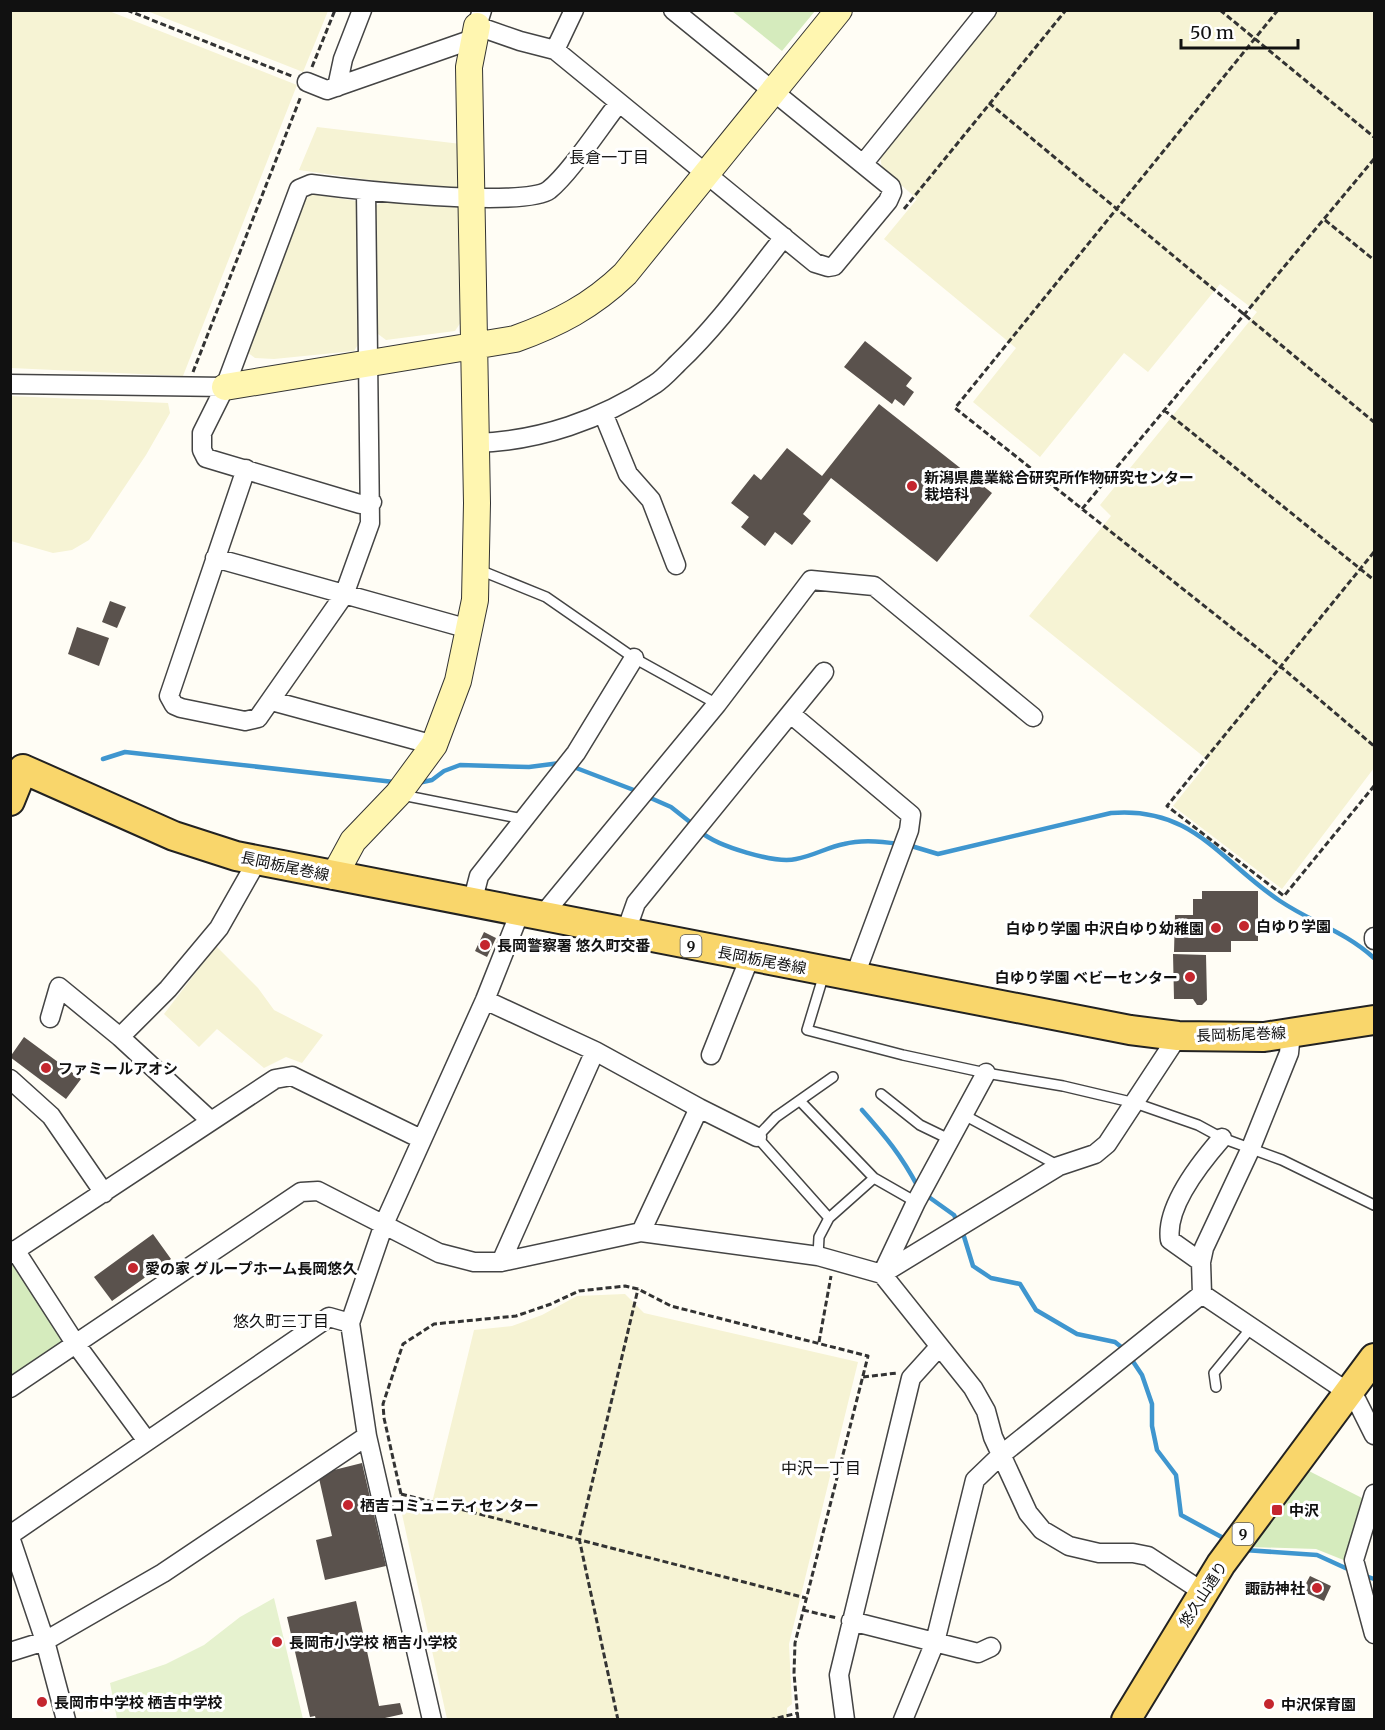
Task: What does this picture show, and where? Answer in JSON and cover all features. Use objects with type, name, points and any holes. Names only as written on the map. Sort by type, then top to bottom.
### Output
[{"type":"main road","name":"長岡栃尾巻線","points":[[10,801],[17,766],[174,836],[257,861],[1084,1022],[1178,1036],[1244,1037],[1290,1033],[1374,1020]]},
{"type":"main road","name":"悠久山通り","points":[[1126,1719],[1203,1592],[1374,1358]]},
{"type":"street","points":[[337,87],[343,59],[362,10]]},
{"type":"street","points":[[555,50],[574,10]]},
{"type":"street","points":[[306,82],[327,90],[337,87],[477,25],[520,42],[555,50],[618,104],[815,263],[828,267],[834,266],[891,196],[888,184],[673,10]]},
{"type":"street","points":[[10,384],[225,387],[515,339],[560,322],[594,301],[625,274],[839,10]]},
{"type":"street","points":[[863,164],[987,10]]},
{"type":"street","points":[[334,876],[353,841],[398,794],[434,745],[458,681],[469,629],[477,569],[470,67],[477,25]]},
{"type":"street","points":[[372,502],[360,504],[206,458],[202,450],[202,433],[225,387],[299,189],[311,184],[366,191],[471,197],[525,196],[547,191],[618,104]]},
{"type":"street","points":[[246,469],[169,696],[171,701],[181,708],[245,721],[258,718],[272,701],[344,595],[370,523],[372,502],[366,191]]},
{"type":"street","points":[[476,444],[529,439],[603,413],[656,384],[689,352],[784,237]]},
{"type":"street","points":[[603,413],[627,474],[651,500],[676,565]]},
{"type":"street","points":[[214,558],[469,629]]},
{"type":"street","points":[[432,1719],[368,1436],[350,1323],[384,1224],[421,1139],[485,1000],[531,915],[717,704],[811,580],[874,586],[1032,717]]},
{"type":"street","points":[[472,903],[479,876],[576,753],[634,658]]},
{"type":"street","points":[[625,934],[636,903],[792,715],[824,672]]},
{"type":"street","points":[[272,701],[434,745]]},
{"type":"street","points":[[792,715],[911,815],[909,830],[854,978]]},
{"type":"street","points":[[120,1037],[168,989],[219,928],[257,861]]},
{"type":"street","points":[[711,1055],[750,957]]},
{"type":"street","points":[[50,1018],[59,987],[120,1037],[211,1121]]},
{"type":"street","points":[[485,1000],[595,1051],[757,1137]]},
{"type":"street","points":[[1202,1294],[1201,1262],[1204,1248],[1250,1150],[1289,1053],[1290,1033]]},
{"type":"street","points":[[882,1274],[1059,1166],[1095,1154],[1107,1144],[1178,1036]]},
{"type":"street","points":[[501,1262],[595,1051]]},
{"type":"street","points":[[882,1274],[916,1202],[986,1073]]},
{"type":"street","points":[[147,1441],[75,1343],[13,1252],[274,1078],[292,1076],[421,1139]]},
{"type":"street","points":[[10,1079],[51,1116],[104,1193]]},
{"type":"street","points":[[641,1232],[699,1108]]},
{"type":"street","points":[[1201,1262],[1170,1240],[1168,1227],[1196,1167],[1222,1138]]},
{"type":"street","points":[[10,1388],[300,1192],[318,1191],[439,1253],[483,1263],[501,1262],[641,1232],[826,1259],[882,1274],[973,1388],[986,1411],[1001,1455],[1028,1513],[1042,1530],[1070,1546],[1099,1553],[1133,1552],[1148,1556],[1203,1592]]},
{"type":"street","points":[[1202,1294],[1349,1393],[1357,1401],[1374,1435]]},
{"type":"street","points":[[903,1719],[935,1642],[975,1480],[1001,1455],[1202,1294]]},
{"type":"street","points":[[66,1719],[45,1641],[10,1536],[329,1317],[350,1323]]},
{"type":"street","points":[[844,1719],[838,1675],[911,1378],[939,1347]]},
{"type":"street","points":[[10,1652],[45,1641],[163,1573],[368,1436]]},
{"type":"street","points":[[1374,1494],[1354,1560],[1374,1634]]},
{"type":"street","points":[[851,1621],[978,1653],[990,1647]]},
{"type":"lane","points":[[477,569],[546,597],[634,658],[717,704]]},
{"type":"lane","points":[[398,794],[523,819]]},
{"type":"lane","points":[[825,972],[807,1030],[986,1073],[1063,1086],[1135,1103],[1198,1125],[1250,1150],[1282,1160],[1374,1205]]},
{"type":"lane","points":[[829,1218],[757,1137],[776,1117],[801,1102],[833,1077]]},
{"type":"lane","points":[[881,1094],[920,1125],[951,1140]]},
{"type":"lane","points":[[801,1102],[874,1178],[916,1202]]},
{"type":"lane","points":[[964,1115],[1059,1166]]},
{"type":"lane","points":[[826,1259],[819,1238],[829,1218],[874,1178]]},
{"type":"lane","points":[[1216,1387],[1214,1373],[1251,1328]]},
{"type":"path","points":[[126,10],[306,82]]},
{"type":"path","points":[[187,387],[335,10]]},
{"type":"path","points":[[899,215],[1066,10]]},
{"type":"path","points":[[1220,10],[1374,137]]},
{"type":"path","points":[[1278,10],[956,408],[1280,666],[1374,746]]},
{"type":"path","points":[[989,103],[1374,422]]},
{"type":"path","points":[[1082,509],[1374,159]]},
{"type":"path","points":[[1325,219],[1374,260]]},
{"type":"path","points":[[1164,410],[1374,580]]},
{"type":"path","points":[[1374,552],[1167,806],[1284,896],[1374,786]]},
{"type":"path","points":[[819,1342],[826,1259]]},
{"type":"path","points":[[401,1494],[383,1404],[402,1344],[434,1324],[516,1316],[579,1291],[616,1287],[638,1289],[671,1306],[868,1356],[803,1610],[794,1655],[798,1719]]},
{"type":"path","points":[[618,1719],[579,1539],[638,1289]]},
{"type":"path","points":[[863,1377],[897,1373],[921,1365]]},
{"type":"path","points":[[379,1489],[806,1598]]},
{"type":"path","points":[[803,1610],[851,1621]]},
{"type":"path","points":[[769,1719],[798,1713]]},
{"type":"shaded area","points":[[11,10],[109,11],[297,85],[183,376],[11,368]]},
{"type":"shaded area","points":[[147,11],[328,11],[303,72]]},
{"type":"shaded area","points":[[997,11],[1374,11],[1374,768],[1282,889],[1173,806],[1209,761],[1029,616],[1111,516],[1100,505],[1257,312],[1220,284],[1148,372],[1124,353],[1040,457],[973,402],[1016,348],[884,239],[917,199],[882,168],[880,156]]},
{"type":"shaded area","points":[[317,127],[461,144],[462,179],[456,189],[427,188],[299,170]]},
{"type":"shaded area","points":[[312,194],[357,201],[362,207],[363,337],[354,351],[274,359],[255,358],[247,352],[305,200]]},
{"type":"shaded area","points":[[386,201],[458,205],[463,211],[463,319],[455,331],[386,340],[378,334],[374,206]]},
{"type":"shaded area","points":[[10,396],[168,403],[170,413],[146,455],[89,540],[72,550],[53,553],[11,541]]},
{"type":"shaded area","points":[[216,946],[258,988],[274,1010],[323,1035],[302,1063],[286,1057],[264,1068],[217,1029],[199,1047],[164,1014]]},
{"type":"shaded area","points":[[625,1294],[644,1313],[858,1362],[789,1644],[792,1704],[787,1708],[787,1719],[447,1719],[400,1505],[430,1511],[474,1330],[512,1326],[542,1315],[577,1296]]},
{"type":"green space","points":[[732,11],[815,11],[782,51]]},
{"type":"green space","points":[[12,1260],[67,1341],[11,1380],[10,1262]]},
{"type":"green space","points":[[1307,1470],[1362,1498],[1346,1561],[1316,1549],[1252,1547]]},
{"type":"green space","points":[[274,1598],[303,1719],[117,1719],[110,1683],[166,1664],[204,1645],[240,1617]]},
{"type":"building","points":[[865,341],[912,378],[906,386],[914,392],[904,406],[895,399],[892,404],[844,367]]},
{"type":"building","name":"新潟県農業総合研究所作物研究センター 栽培科","points":[[879,404],[992,493],[937,562],[831,478],[803,514],[811,521],[792,545],[775,532],[765,546],[741,527],[749,517],[731,503],[754,474],[761,480],[787,448],[822,476]]},
{"type":"building","points":[[110,601],[126,607],[117,628],[102,622]]},
{"type":"building","points":[[77,627],[109,638],[99,666],[68,654]]},
{"type":"building","name":"白ゆり学園 中沢白ゆり幼稚園","points":[[1202,891],[1258,891],[1258,941],[1231,941],[1231,952],[1174,952],[1175,915],[1193,915],[1193,899],[1202,899]]},
{"type":"building","name":"長岡警察署 悠久町交番","points":[[484,932],[496,938],[487,957],[475,951]]},
{"type":"building","name":"白ゆり学園 ベビーセンター","points":[[1173,954],[1206,955],[1207,1000],[1202,1005],[1197,1005],[1193,999],[1174,999]]},
{"type":"building","name":"ファミールアオシ","points":[[24,1037],[81,1079],[66,1099],[10,1057]]},
{"type":"building","name":"愛の家 グループホーム長岡悠久","points":[[153,1234],[171,1259],[112,1301],[94,1277]]},
{"type":"building","name":"栖吉コミュニティセンター","points":[[362,1463],[386,1566],[325,1580],[316,1540],[332,1536],[318,1474]]},
{"type":"building","name":"諏訪神社","points":[[1310,1576],[1331,1586],[1324,1601],[1302,1591]]},
{"type":"building","points":[[356,1601],[379,1706],[400,1703],[403,1714],[376,1720],[316,1720],[315,1716],[310,1717],[287,1617]]},
{"type":"waterway","points":[[103,759],[125,752],[394,782]]},
{"type":"waterway","points":[[418,783],[432,780],[444,771],[460,765],[529,767],[560,763]]},
{"type":"waterway","points":[[571,766],[639,792]]},
{"type":"waterway","points":[[646,796],[671,807],[695,826]]},
{"type":"waterway","points":[[908,845],[938,854],[1111,813],[1139,813],[1164,818],[1204,839],[1280,901],[1340,934],[1374,958]]},
{"type":"waterway","points":[[701,832],[720,843],[747,853],[787,860],[802,858],[838,845],[858,841],[899,844]]},
{"type":"waterway","points":[[862,1110],[893,1147],[918,1187]]},
{"type":"waterway","points":[[926,1195],[954,1215],[958,1223]]},
{"type":"waterway","points":[[962,1230],[973,1266],[991,1278],[1020,1284],[1036,1310],[1077,1334],[1115,1342],[1125,1350]]},
{"type":"waterway","points":[[1130,1357],[1142,1375],[1152,1404],[1152,1426],[1157,1450],[1176,1475],[1181,1515],[1227,1540]]},
{"type":"waterway","points":[[1245,1550],[1317,1555],[1352,1571]]},
{"type":"waterway","points":[[1363,1575],[1374,1579]]},
{"type":"place","name":"新潟県農業総合研究所作物研究センター 栽培科","points":[[912,486]]},
{"type":"place","name":"白ゆり学園","points":[[1244,926]]},
{"type":"place","name":"白ゆり学園 中沢白ゆり幼稚園","points":[[1216,928]]},
{"type":"place","name":"長岡警察署 悠久町交番","points":[[485,945]]},
{"type":"place","name":"白ゆり学園 ベビーセンター","points":[[1190,977]]},
{"type":"place","name":"ファミールアオシ","points":[[46,1068]]},
{"type":"place","name":"愛の家 グループホーム長岡悠久","points":[[133,1268]]},
{"type":"place","name":"栖吉コミュニティセンター","points":[[348,1505]]},
{"type":"place","name":"中沢","points":[[1277,1510]]},
{"type":"place","name":"諏訪神社","points":[[1317,1588]]},
{"type":"place","name":"長岡市小学校 栖吉小学校","points":[[277,1642]]},
{"type":"place","name":"長岡市中学校 栖吉中学校","points":[[42,1702]]},
{"type":"place","name":"中沢保育園","points":[[1269,1704]]},
{"type":"district","name":"長倉一丁目","points":[[609,157]]},
{"type":"district","name":"悠久町三丁目","points":[[281,1321]]},
{"type":"district","name":"中沢一丁目","points":[[821,1468]]}]
